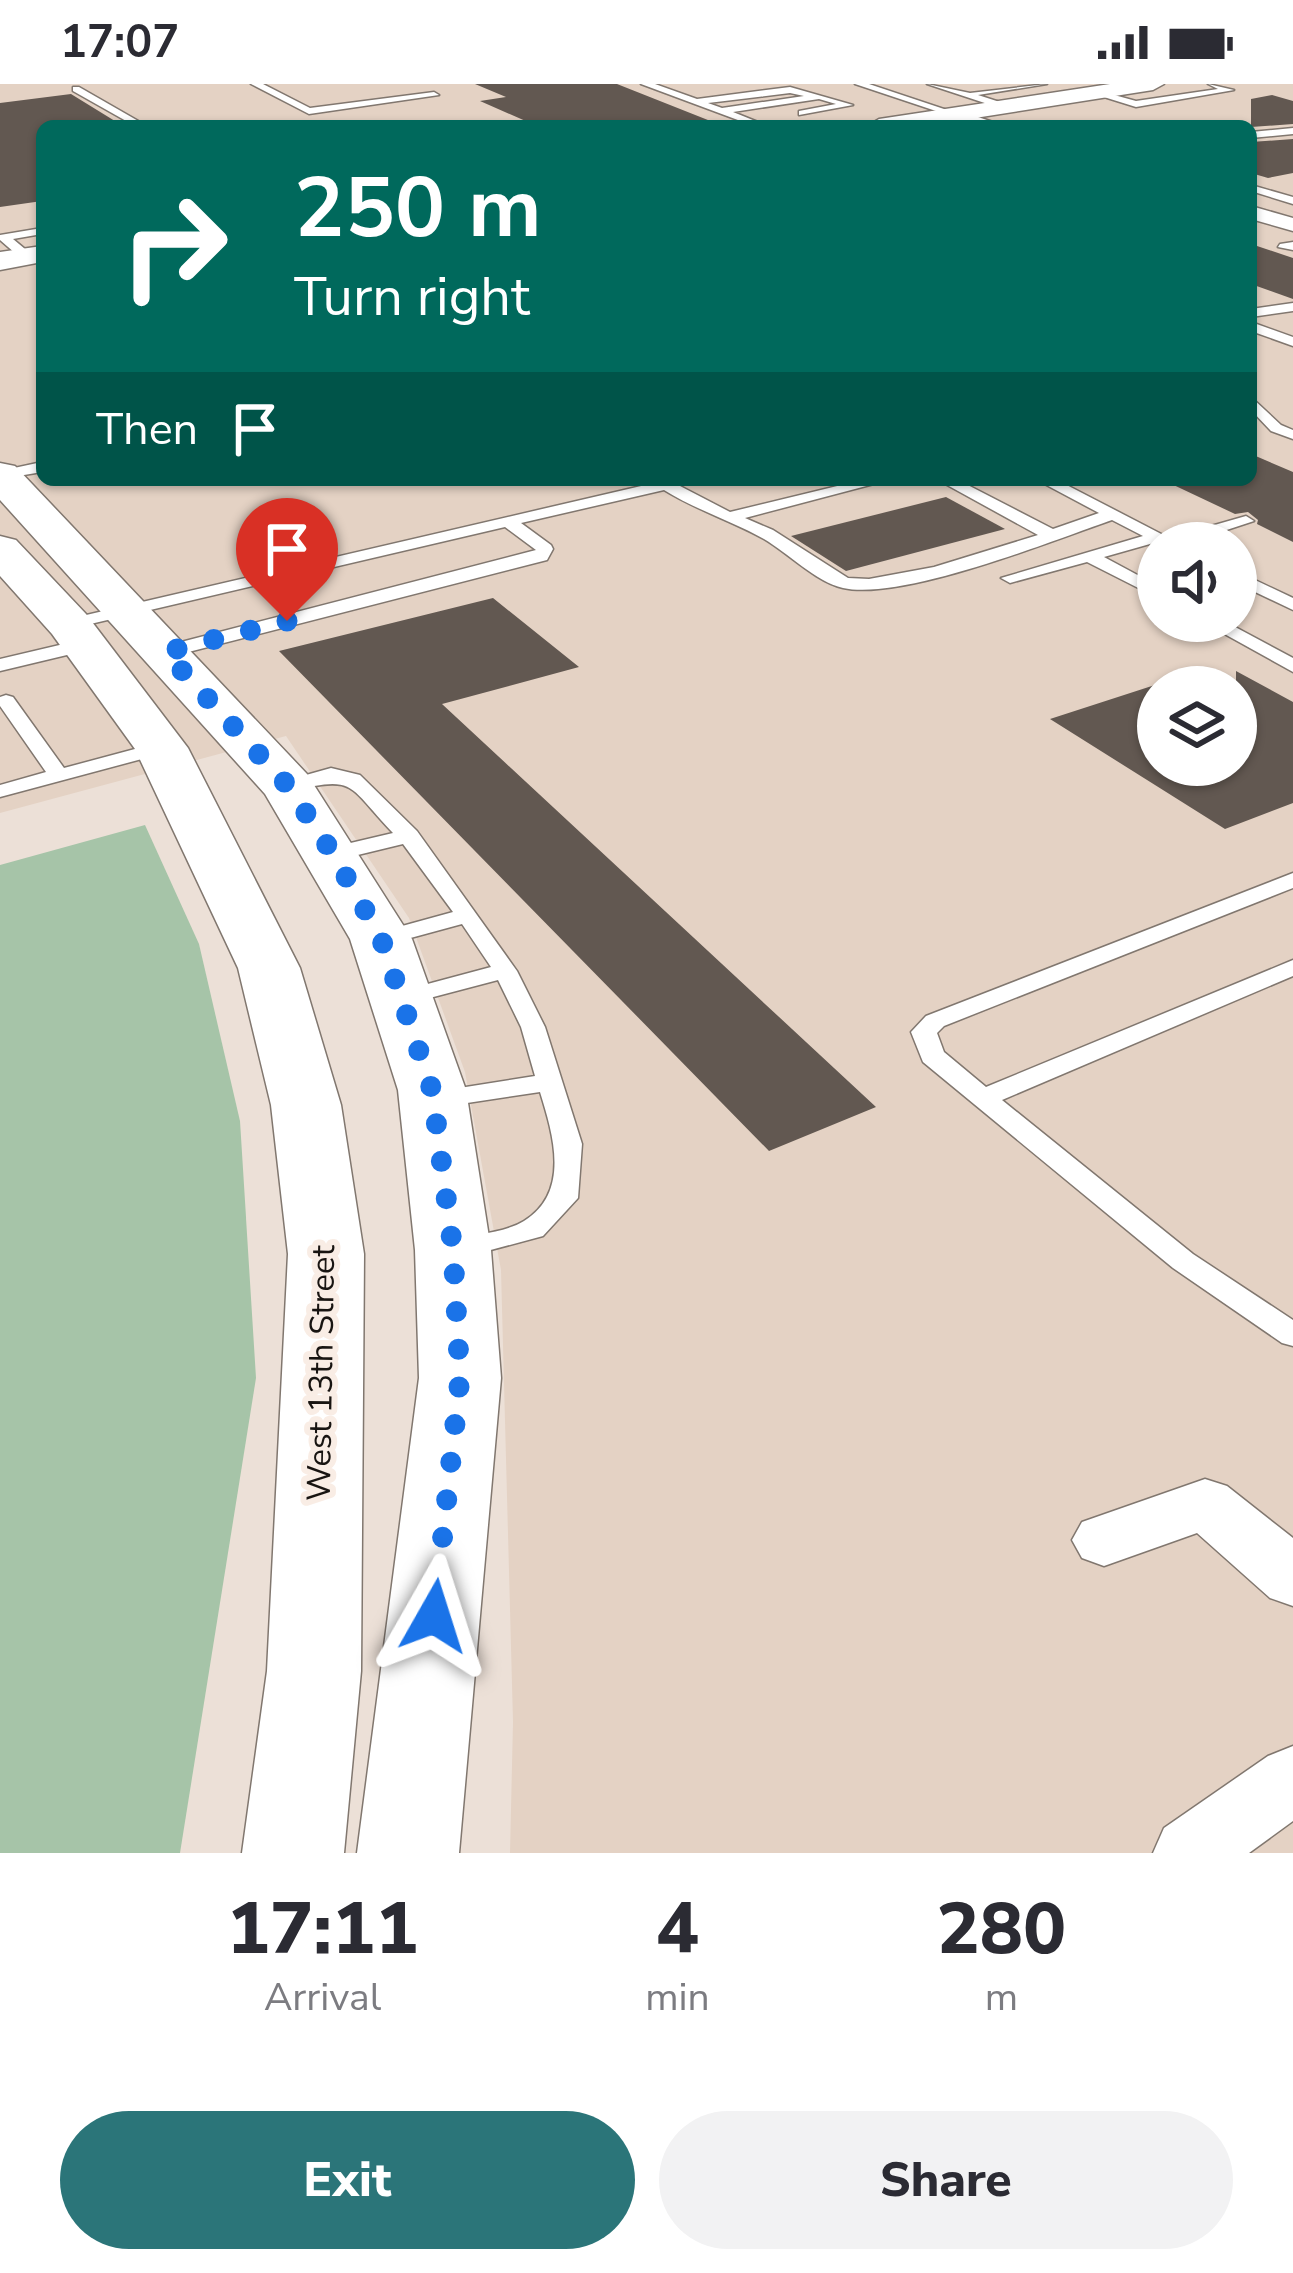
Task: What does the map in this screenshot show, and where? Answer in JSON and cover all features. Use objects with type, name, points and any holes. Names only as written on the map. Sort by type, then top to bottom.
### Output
[{"type":"main road","name":"West 13th Street","points":[[0,475],[112,633],[160,748],[268,968],[306,1106],[326,1254],[314,1671],[293,1853]]},
{"type":"main road","name":"West 13th Street","points":[[7,566],[112,633],[288,786],[333,854],[391,968],[433,1101],[453,1250],[460,1378],[408,1853]]},
{"type":"street","points":[[902,120],[961,105],[1006,106],[1153,84]]},
{"type":"street","points":[[961,105],[980,120]]},
{"type":"street","points":[[1257,215],[1293,225]]},
{"type":"street","points":[[1104,1540],[1205,1504],[1293,1579]]},
{"type":"street","points":[[1190,1853],[1293,1779]]},
{"type":"lane","points":[[256,84],[320,112],[434,95],[411,84]]},
{"type":"lane","points":[[646,84],[745,120]]},
{"type":"lane","points":[[860,84],[961,105],[1042,84]]},
{"type":"lane","points":[[932,84],[961,105]]},
{"type":"lane","points":[[1096,93],[1136,104],[1229,91],[1213,84]]},
{"type":"lane","points":[[76,89],[131,120]]},
{"type":"lane","points":[[696,102],[790,90],[848,105],[754,120]]},
{"type":"lane","points":[[721,111],[819,96]]},
{"type":"lane","points":[[1257,134],[1293,130]]},
{"type":"lane","points":[[1257,190],[1293,201]]},
{"type":"lane","points":[[1257,312],[1293,307]]},
{"type":"lane","points":[[1257,328],[1290,339]]},
{"type":"lane","points":[[1257,345],[1290,339]]},
{"type":"lane","points":[[1257,407],[1276,428],[1293,435]]},
{"type":"lane","points":[[0,475],[36,468]]},
{"type":"lane","points":[[3,663],[509,522],[663,486]]},
{"type":"lane","points":[[669,486],[767,534],[834,578],[857,585],[886,583],[1112,514]]},
{"type":"lane","points":[[730,517],[857,486]]},
{"type":"lane","points":[[957,486],[1051,535]]},
{"type":"lane","points":[[1057,486],[1137,527]]},
{"type":"lane","points":[[1242,522],[1246,521]]},
{"type":"lane","points":[[112,633],[541,556],[545,549],[509,522]]},
{"type":"lane","points":[[1010,578],[1137,547]]},
{"type":"lane","points":[[1089,556],[1137,582]]},
{"type":"lane","points":[[1257,587],[1293,605]]},
{"type":"lane","points":[[1249,642],[1293,666]]},
{"type":"lane","points":[[6,700],[59,776]]},
{"type":"lane","points":[[0,791],[160,748]]},
{"type":"lane","points":[[288,786],[331,775],[353,779],[410,836],[505,971],[533,1027],[568,1144],[564,1198],[533,1229],[453,1250]]},
{"type":"lane","points":[[333,854],[410,836]]},
{"type":"lane","points":[[1293,880],[935,1022],[924,1033],[932,1056],[982,1098],[1183,1261],[1293,1335]]},
{"type":"lane","points":[[391,968],[466,916]]},
{"type":"lane","points":[[982,1098],[1293,967]]},
{"type":"lane","points":[[391,968],[505,971]]},
{"type":"lane","points":[[433,1101],[550,1082]]},
{"type":"shaded area","points":[[0,84],[1293,84],[1293,1853],[510,1853],[513,1722],[501,1270],[465,1072],[409,918],[286,736],[0,813]]},
{"type":"green space","points":[[145,825],[199,944],[240,1121],[256,1378],[180,1853],[0,1853],[0,865]]},
{"type":"building","points":[[475,84],[617,84],[708,120],[523,120],[480,101],[506,97]]},
{"type":"building","points":[[71,94],[113,120],[36,120],[36,202],[0,207],[0,103]]},
{"type":"building","points":[[1272,95],[1293,101],[1293,124],[1257,127],[1257,120],[1251,120],[1251,99]]},
{"type":"building","points":[[1293,139],[1293,173],[1268,178],[1257,175],[1257,142]]},
{"type":"building","points":[[1257,246],[1293,258],[1293,299],[1257,286]]},
{"type":"building","points":[[1257,457],[1293,472],[1293,542],[1257,524],[1248,512],[1235,514],[1176,486],[1257,486]]},
{"type":"building","points":[[946,497],[1005,529],[846,571],[791,536]]},
{"type":"building","points":[[493,598],[579,667],[442,704],[876,1107],[769,1151],[279,651]]},
{"type":"building","points":[[1257,682],[1293,702],[1293,803],[1225,829],[1157,786],[1257,786]]},
{"type":"building","points":[[1137,691],[1137,774],[1050,719]]},
{"type":"route","points":[[287,621],[165,652],[288,786],[333,854],[381,938],[432,1090],[453,1250],[460,1378],[434,1616]]}]
